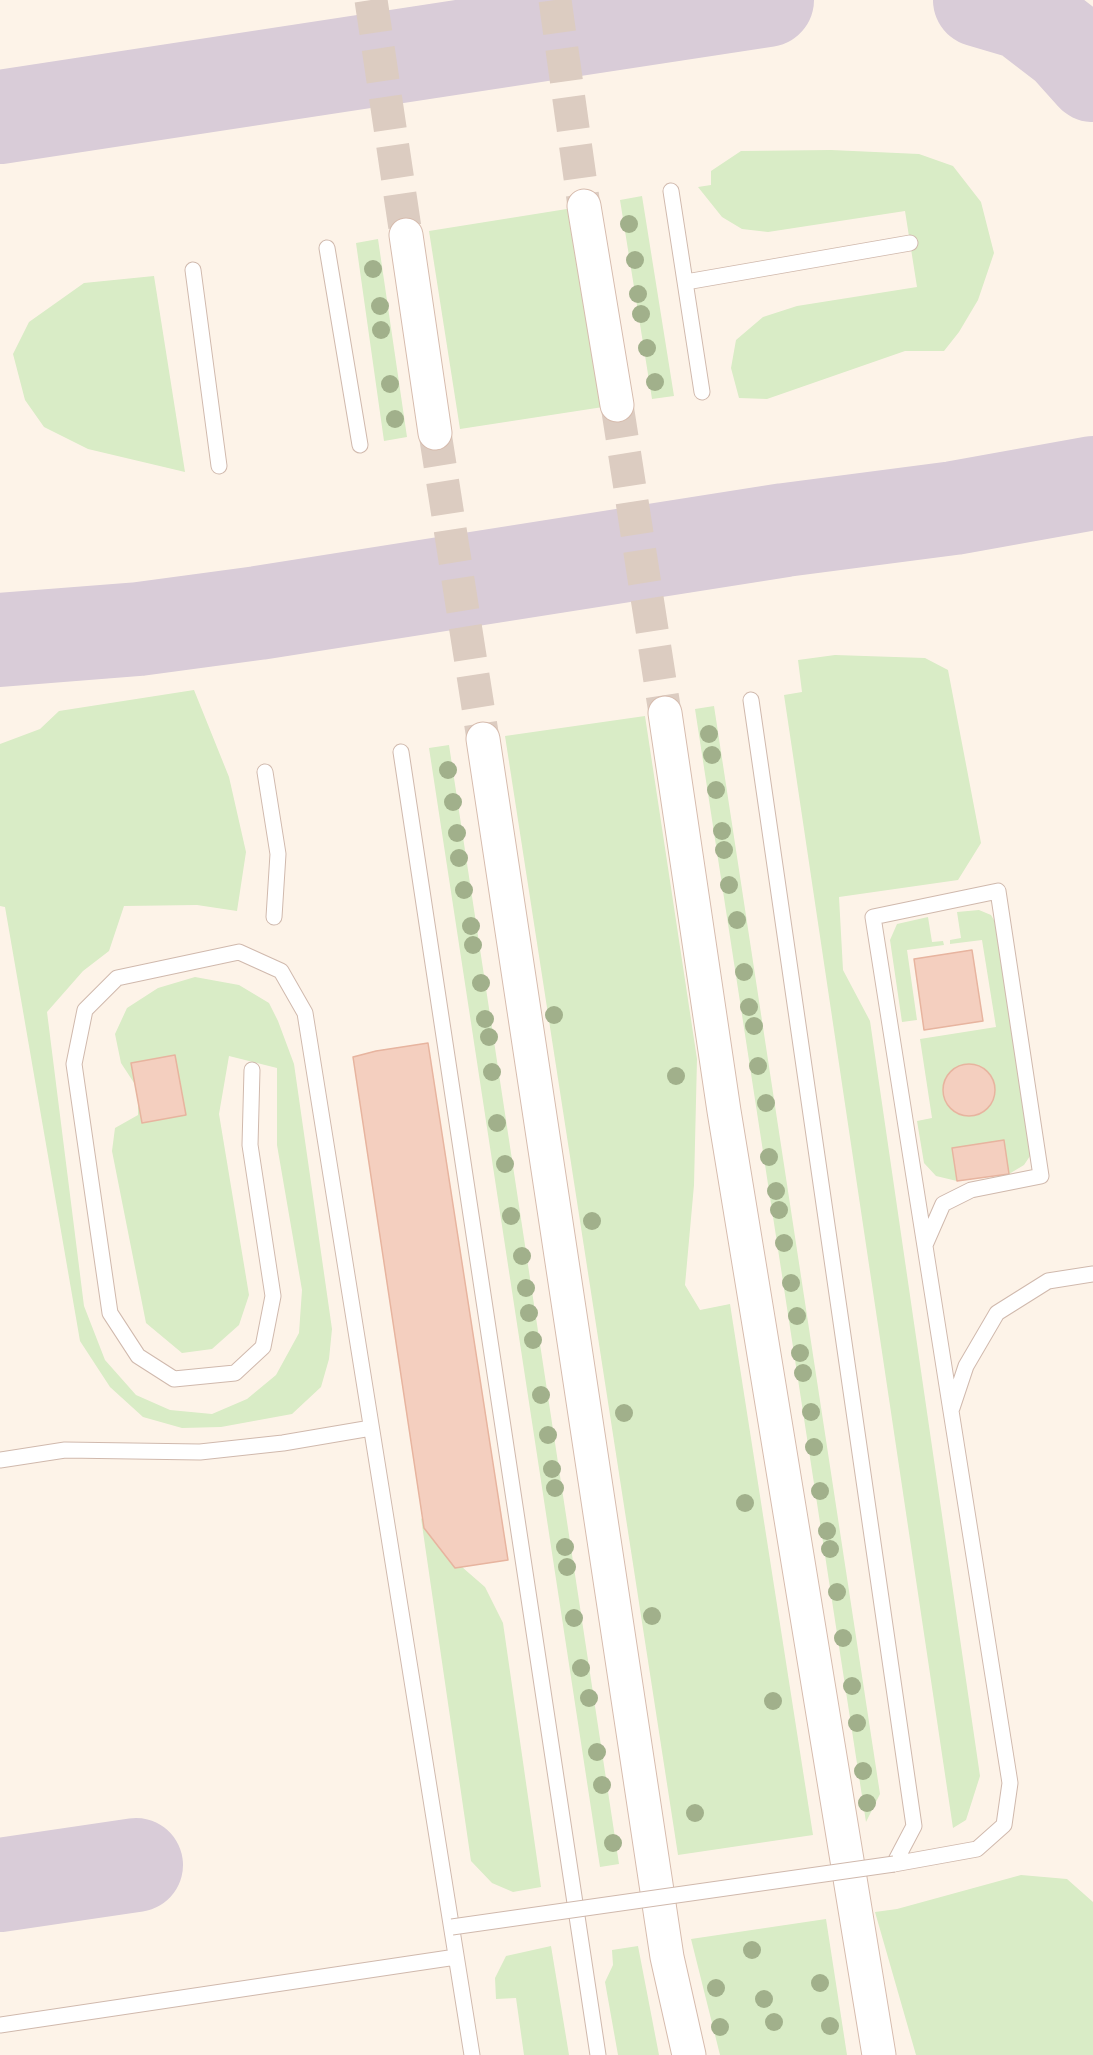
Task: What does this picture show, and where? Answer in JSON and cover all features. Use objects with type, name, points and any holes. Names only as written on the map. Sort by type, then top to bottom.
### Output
[{"type":"main road","points":[[584,206],[617,405]]},
{"type":"main road","points":[[405,235],[435,433]]},
{"type":"main road","points":[[665,713],[724,1111],[879,2055]]},
{"type":"main road","points":[[483,740],[667,1957],[689,2055]]},
{"type":"lane","points":[[671,191],[702,392]]},
{"type":"lane","points":[[686,282],[910,243]]},
{"type":"lane","points":[[327,248],[360,445]]},
{"type":"lane","points":[[193,270],[219,466]]},
{"type":"lane","points":[[751,700],[914,1826],[894,1864]]},
{"type":"lane","points":[[401,752],[598,2055]]},
{"type":"lane","points":[[265,772],[278,854],[274,917]]},
{"type":"lane","points":[[452,1927],[894,1864],[977,1850],[1004,1825],[1010,1784],[873,917],[998,891],[1041,1176],[970,1190],[943,1204],[925,1245]]},
{"type":"lane","points":[[252,1070],[250,1145],[273,1296],[263,1347],[235,1373],[174,1379],[138,1356],[110,1314],[74,1064],[85,1010],[117,978],[239,952],[281,971],[305,1013],[472,2055]]},
{"type":"lane","points":[[951,1411],[966,1366],[997,1313],[1048,1281],[1093,1274]]},
{"type":"lane","points":[[0,1460],[65,1450],[200,1452],[283,1443],[371,1428]]},
{"type":"lane","points":[[0,2025],[456,1957]]},
{"type":"green space","points":[[831,150],[919,154],[953,166],[981,202],[994,253],[978,300],[959,332],[944,351],[905,351],[767,399],[739,398],[731,368],[736,340],[763,317],[797,306],[917,287],[905,211],[768,232],[742,229],[722,217],[698,187],[711,185],[711,171],[741,151]]},
{"type":"green space","points":[[642,196],[674,396],[652,399],[620,200]]},
{"type":"green space","points":[[573,208],[603,407],[460,429],[429,231]]},
{"type":"green space","points":[[378,239],[407,437],[384,441],[356,243]]},
{"type":"green space","points":[[154,276],[185,472],[88,449],[44,427],[25,400],[13,354],[29,322],[84,283]]},
{"type":"green space","points":[[835,655],[925,658],[948,670],[981,843],[958,880],[839,897],[843,970],[870,1021],[980,1776],[966,1820],[953,1828],[784,695],[802,692],[798,660]]},
{"type":"green space","points":[[194,690],[229,777],[246,852],[237,911],[197,905],[124,906],[109,951],[83,971],[47,1012],[84,1306],[105,1360],[136,1395],[170,1410],[212,1414],[247,1399],[276,1375],[299,1333],[302,1290],[277,1145],[277,1068],[229,1056],[219,1114],[249,1295],[239,1325],[212,1349],[182,1353],[146,1323],[112,1151],[115,1128],[138,1115],[138,1089],[121,1063],[115,1034],[127,1008],[158,988],[195,977],[239,985],[269,1003],[278,1021],[294,1064],[332,1329],[329,1359],[321,1387],[292,1414],[221,1427],[182,1428],[143,1417],[110,1387],[80,1341],[5,907],[0,906],[0,744],[40,729],[59,711]]},
{"type":"green space","points":[[714,706],[880,1794],[866,1822],[695,709]]},
{"type":"green space","points":[[645,716],[697,1059],[694,1185],[685,1285],[700,1310],[730,1304],[813,1835],[678,1855],[505,736]]},
{"type":"green space","points":[[449,745],[619,1864],[600,1867],[429,748]]},
{"type":"green space","points":[[979,910],[991,915],[998,927],[1032,1147],[1030,1156],[1024,1165],[1009,1174],[1004,1140],[952,1148],[957,1181],[936,1176],[924,1163],[917,1121],[932,1118],[920,1039],[996,1027],[982,940],[950,944],[950,940],[961,938],[957,912]]},
{"type":"green space","points":[[928,917],[932,942],[943,941],[944,945],[907,950],[917,1020],[902,1022],[890,940],[897,924]]},
{"type":"green space","points":[[421,1518],[462,1567],[485,1587],[503,1623],[541,1887],[513,1892],[492,1883],[471,1861]]},
{"type":"green space","points":[[1021,1875],[1067,1879],[1093,1902],[1093,2055],[916,2055],[875,1912],[897,1909]]},
{"type":"green space","points":[[826,1919],[847,2055],[720,2055],[691,1939]]},
{"type":"green space","points":[[551,1946],[569,2055],[524,2055],[516,1998],[496,1999],[495,1978],[506,1956]]},
{"type":"green space","points":[[638,1946],[659,2055],[618,2055],[605,1982],[613,1965],[612,1950]]},
{"type":"building","points":[[972,950],[983,1021],[924,1030],[914,959]]},
{"type":"building","points":[[428,1043],[508,1560],[455,1568],[424,1528],[353,1057]]},
{"type":"building","points":[[175,1055],[186,1115],[142,1123],[131,1063]]},
{"type":"building","points":[[969,1064],[979,1066],[987,1072],[993,1080],[995,1090],[993,1100],[987,1108],[979,1114],[969,1116],[959,1114],[951,1108],[945,1100],[943,1090],[945,1080],[951,1072],[959,1066]]},
{"type":"building","points":[[1004,1140],[1009,1174],[957,1181],[952,1148]]},
{"type":"taxiway","points":[[0,117],[767,0]]},
{"type":"taxiway","points":[[980,0],[1024,13],[1067,46],[1093,75]]},
{"type":"taxiway","points":[[0,640],[139,629],[258,613],[785,530],[954,508],[1093,483]]},
{"type":"taxiway","points":[[0,1885],[136,1865]]},
{"type":"tunnel","points":[[371,0],[406,235]]},
{"type":"tunnel","points":[[555,0],[584,206]]},
{"type":"tunnel","points":[[617,405],[665,713]]},
{"type":"tunnel","points":[[435,433],[483,739]]}]
